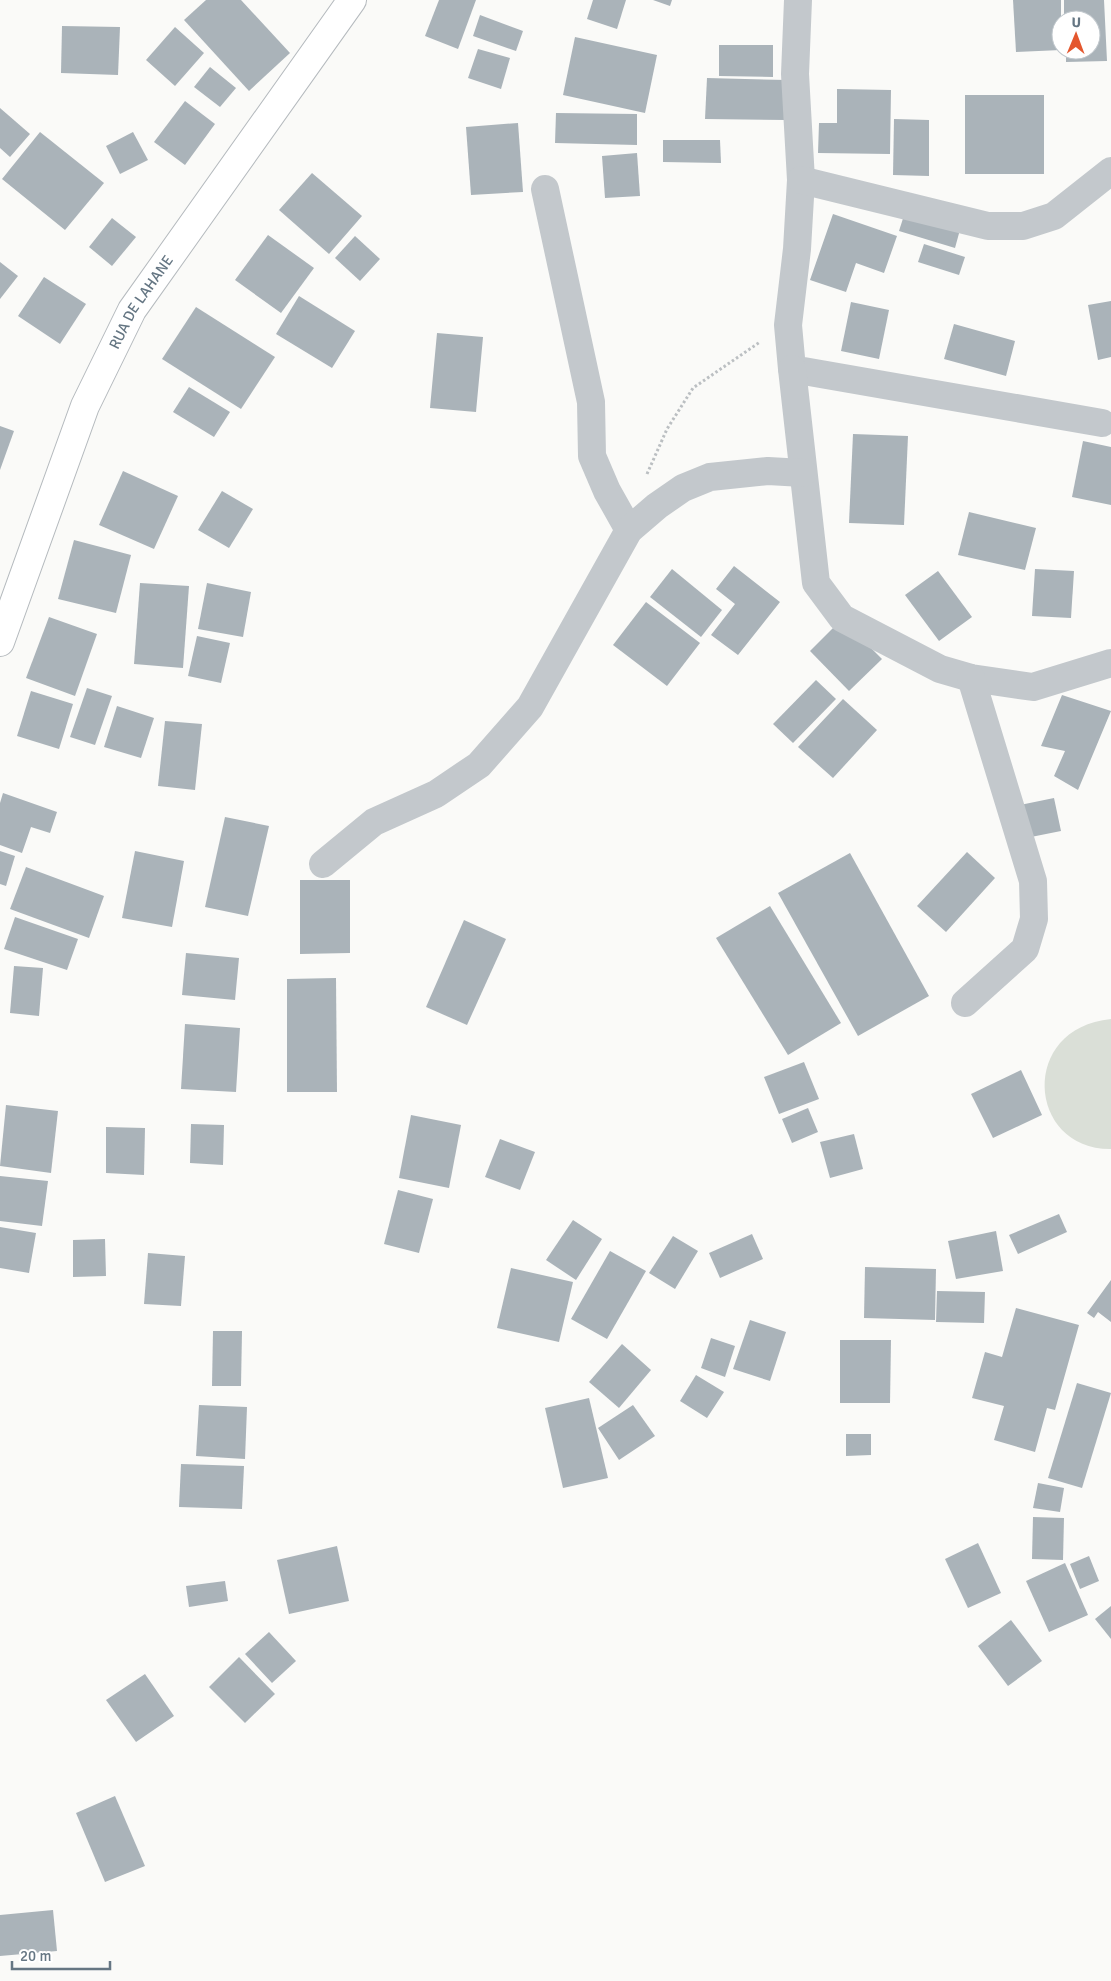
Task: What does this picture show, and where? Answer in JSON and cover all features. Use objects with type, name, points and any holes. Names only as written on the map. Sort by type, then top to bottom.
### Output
[{"type":"main road","name":"RUA DE LAHANE","points":[[0,642],[85,406],[132,310],[352,0]]},
{"type":"street","points":[[798,0],[795,74],[802,180],[797,249],[788,325],[816,583],[842,618],[940,669],[970,678],[1033,687],[1111,663]]},
{"type":"street","points":[[802,180],[988,226],[1023,226],[1054,216],[1111,172]]},
{"type":"street","points":[[545,189],[592,402],[592,456],[607,491],[629,530]]},
{"type":"street","points":[[792,369],[1102,423]]},
{"type":"street","points":[[323,864],[374,822],[436,794],[479,765],[530,706],[629,530],[683,488],[710,477],[768,471],[803,473]]},
{"type":"street","points":[[965,1003],[1024,949],[1034,919],[1033,880],[970,678]]},
{"type":"path","points":[[644,482],[667,429],[693,388],[732,360],[788,325]]},
{"type":"shaded area","points":[[1111,1019],[1111,1149],[1083,1144],[1062,1130],[1050,1111],[1045,1088],[1048,1064],[1060,1043],[1081,1027]]},
{"type":"building","points":[[206,0],[241,0],[290,53],[249,91],[184,20]]},
{"type":"building","points":[[439,0],[476,0],[458,49],[425,36]]},
{"type":"building","points":[[593,0],[626,0],[617,29],[587,19]]},
{"type":"building","points":[[653,0],[672,0],[670,6]]},
{"type":"building","points":[[1013,0],[1061,0],[1061,10],[1051,10],[1051,50],[1016,52]]},
{"type":"building","points":[[1064,0],[1104,0],[1107,61],[1066,62],[1066,60],[1101,60],[1101,10],[1064,10]]},
{"type":"building","points":[[480,15],[523,31],[516,51],[473,36]]},
{"type":"building","points":[[62,26],[120,27],[118,75],[61,73]]},
{"type":"building","points":[[175,27],[204,53],[175,86],[146,60]]},
{"type":"building","points":[[575,37],[657,55],[645,113],[563,95]]},
{"type":"building","points":[[719,45],[773,45],[773,77],[719,76]]},
{"type":"building","points":[[478,49],[510,58],[501,89],[468,78]]},
{"type":"building","points":[[210,67],[236,88],[220,107],[194,87]]},
{"type":"building","points":[[707,78],[787,80],[786,120],[705,119]]},
{"type":"building","points":[[837,89],[891,90],[890,154],[818,153],[819,123],[837,123]]},
{"type":"building","points":[[965,95],[1044,95],[1044,174],[965,174]]},
{"type":"building","points":[[185,101],[215,124],[185,165],[154,142]]},
{"type":"building","points":[[0,108],[30,134],[10,157],[0,148]]},
{"type":"building","points":[[556,113],[637,114],[637,145],[555,143]]},
{"type":"building","points":[[894,119],[929,120],[929,176],[893,175]]},
{"type":"building","points":[[518,123],[523,192],[471,195],[466,127]]},
{"type":"building","points":[[40,132],[104,183],[65,230],[2,179]]},
{"type":"building","points":[[133,132],[148,160],[120,174],[106,146]]},
{"type":"building","points":[[663,140],[720,140],[721,163],[663,162]]},
{"type":"building","points":[[637,153],[640,196],[605,198],[602,156]]},
{"type":"building","points":[[312,173],[362,216],[329,254],[279,210]]},
{"type":"building","points":[[906,209],[961,226],[955,248],[899,231]]},
{"type":"building","points":[[833,214],[897,236],[884,273],[856,263],[846,292],[810,280]]},
{"type":"building","points":[[112,218],[136,237],[112,266],[89,247]]},
{"type":"building","points":[[268,235],[314,268],[281,313],[235,280]]},
{"type":"building","points":[[355,236],[380,259],[360,281],[335,258]]},
{"type":"building","points":[[924,244],[965,257],[959,275],[918,262]]},
{"type":"building","points":[[0,262],[18,276],[0,299]]},
{"type":"building","points":[[44,277],[86,304],[60,344],[18,316]]},
{"type":"building","points":[[299,296],[355,331],[332,368],[276,334]]},
{"type":"building","points":[[1111,301],[1111,357],[1098,360],[1088,305]]},
{"type":"building","points":[[851,302],[889,310],[879,359],[841,351]]},
{"type":"building","points":[[196,307],[275,357],[241,409],[162,359]]},
{"type":"building","points":[[954,324],[1015,341],[1006,376],[944,359]]},
{"type":"building","points":[[437,333],[483,337],[476,412],[430,408]]},
{"type":"building","points":[[189,387],[230,412],[214,437],[173,412]]},
{"type":"building","points":[[0,426],[14,431],[0,470]]},
{"type":"building","points":[[853,434],[908,436],[904,525],[849,523]]},
{"type":"building","points":[[1083,441],[1111,447],[1111,505],[1072,497]]},
{"type":"building","points":[[123,471],[178,496],[154,549],[99,525]]},
{"type":"building","points":[[222,491],[253,509],[229,548],[198,530]]},
{"type":"building","points":[[969,512],[1036,528],[1025,570],[958,555]]},
{"type":"building","points":[[74,540],[131,555],[116,613],[58,599]]},
{"type":"building","points":[[734,566],[780,602],[738,655],[711,635],[735,604],[716,589]]},
{"type":"building","points":[[672,569],[722,610],[701,637],[650,597]]},
{"type":"building","points":[[1035,569],[1074,571],[1071,618],[1032,616]]},
{"type":"building","points":[[938,571],[972,617],[939,641],[905,595]]},
{"type":"building","points":[[140,583],[189,586],[183,668],[134,664]]},
{"type":"building","points":[[207,583],[251,592],[243,637],[198,629]]},
{"type":"building","points":[[646,602],[700,643],[667,686],[613,645]]},
{"type":"building","points":[[49,617],[97,634],[75,696],[26,678]]},
{"type":"building","points":[[842,619],[882,659],[849,691],[810,651]]},
{"type":"building","points":[[197,636],[230,643],[221,683],[188,676]]},
{"type":"building","points":[[816,680],[836,699],[793,743],[773,724]]},
{"type":"building","points":[[87,688],[112,696],[95,745],[70,737]]},
{"type":"building","points":[[31,691],[73,704],[59,749],[17,736]]},
{"type":"building","points":[[1062,695],[1111,711],[1078,790],[1054,776],[1065,751],[1041,746]]},
{"type":"building","points":[[843,699],[877,730],[833,778],[798,747]]},
{"type":"building","points":[[117,706],[154,718],[141,758],[104,747]]},
{"type":"building","points":[[165,721],[202,724],[195,790],[158,786]]},
{"type":"building","points":[[3,793],[57,812],[50,833],[31,827],[22,853],[0,845],[0,803]]},
{"type":"building","points":[[1054,798],[1061,831],[1026,838],[1020,805]]},
{"type":"building","points":[[225,817],[269,826],[248,916],[205,907]]},
{"type":"building","points":[[0,851],[15,856],[6,886],[0,884]]},
{"type":"building","points":[[135,851],[184,861],[172,927],[122,918]]},
{"type":"building","points":[[967,852],[995,878],[946,932],[917,906]]},
{"type":"building","points":[[850,853],[929,996],[858,1036],[778,893]]},
{"type":"building","points":[[26,867],[104,896],[89,938],[10,909]]},
{"type":"building","points":[[300,880],[350,880],[350,953],[300,954]]},
{"type":"building","points":[[770,906],[841,1023],[788,1055],[716,938]]},
{"type":"building","points":[[15,917],[78,939],[67,970],[4,949]]},
{"type":"building","points":[[464,920],[506,939],[467,1025],[426,1007]]},
{"type":"building","points":[[186,953],[239,958],[235,1000],[182,995]]},
{"type":"building","points":[[14,966],[43,968],[39,1016],[10,1013]]},
{"type":"building","points":[[336,978],[337,1092],[287,1092],[287,979]]},
{"type":"building","points":[[185,1024],[240,1028],[236,1092],[181,1089]]},
{"type":"building","points":[[804,1062],[819,1099],[779,1114],[764,1077]]},
{"type":"building","points":[[1021,1070],[1042,1115],[993,1138],[971,1094]]},
{"type":"building","points":[[6,1105],[58,1111],[51,1173],[0,1166]]},
{"type":"building","points":[[808,1108],[818,1132],[792,1143],[782,1119]]},
{"type":"building","points":[[411,1115],[461,1125],[449,1188],[399,1178]]},
{"type":"building","points":[[191,1124],[224,1125],[223,1165],[190,1163]]},
{"type":"building","points":[[106,1127],[145,1128],[144,1175],[106,1173]]},
{"type":"building","points":[[854,1134],[863,1169],[830,1178],[820,1142]]},
{"type":"building","points":[[500,1139],[535,1152],[520,1190],[485,1177]]},
{"type":"building","points":[[0,1176],[48,1181],[42,1226],[0,1221]]},
{"type":"building","points":[[398,1190],[433,1199],[419,1253],[384,1244]]},
{"type":"building","points":[[1059,1214],[1067,1232],[1018,1254],[1009,1235]]},
{"type":"building","points":[[573,1220],[602,1239],[576,1280],[546,1260]]},
{"type":"building","points":[[0,1227],[36,1233],[29,1273],[0,1268]]},
{"type":"building","points":[[996,1231],[1003,1271],[956,1279],[948,1241]]},
{"type":"building","points":[[752,1234],[763,1259],[720,1278],[709,1253]]},
{"type":"building","points":[[673,1236],[698,1251],[675,1289],[649,1273]]},
{"type":"building","points":[[105,1239],[106,1276],[73,1277],[73,1240]]},
{"type":"building","points":[[610,1251],[646,1271],[607,1339],[571,1319]]},
{"type":"building","points":[[148,1253],[185,1256],[181,1306],[144,1304]]},
{"type":"building","points":[[865,1267],[936,1269],[935,1320],[864,1318]]},
{"type":"building","points":[[511,1268],[573,1282],[559,1342],[497,1328]]},
{"type":"building","points":[[1111,1280],[1111,1322],[1098,1312],[1094,1318],[1087,1313]]},
{"type":"building","points":[[937,1291],[985,1292],[984,1323],[936,1322]]},
{"type":"building","points":[[1016,1308],[1079,1325],[1055,1410],[1047,1408],[1035,1452],[994,1440],[1004,1406],[972,1398],[985,1352],[1002,1357]]},
{"type":"building","points":[[750,1320],[786,1332],[770,1381],[733,1369]]},
{"type":"building","points":[[213,1331],[242,1331],[241,1386],[212,1386]]},
{"type":"building","points":[[711,1338],[735,1346],[725,1377],[701,1368]]},
{"type":"building","points":[[840,1340],[891,1340],[890,1403],[840,1403]]},
{"type":"building","points":[[622,1344],[651,1370],[619,1408],[589,1382]]},
{"type":"building","points":[[696,1375],[724,1392],[707,1418],[680,1401]]},
{"type":"building","points":[[1077,1383],[1111,1393],[1082,1488],[1048,1478]]},
{"type":"building","points":[[589,1398],[608,1478],[563,1488],[545,1408]]},
{"type":"building","points":[[199,1405],[247,1407],[245,1459],[196,1456]]},
{"type":"building","points":[[633,1405],[655,1436],[619,1460],[598,1428]]},
{"type":"building","points":[[846,1434],[871,1434],[871,1455],[846,1456]]},
{"type":"building","points":[[181,1464],[244,1466],[242,1509],[179,1507]]},
{"type":"building","points":[[1038,1483],[1064,1488],[1060,1512],[1033,1508]]},
{"type":"building","points":[[1033,1517],[1064,1518],[1063,1560],[1032,1559]]},
{"type":"building","points":[[978,1543],[1001,1593],[968,1608],[945,1559]]},
{"type":"building","points":[[337,1546],[349,1601],[289,1614],[277,1560]]},
{"type":"building","points":[[1089,1556],[1099,1581],[1080,1589],[1070,1564]]},
{"type":"building","points":[[1065,1563],[1088,1615],[1049,1632],[1026,1581]]},
{"type":"building","points":[[225,1581],[228,1601],[189,1607],[186,1586]]},
{"type":"building","points":[[1111,1606],[1111,1639],[1095,1619]]},
{"type":"building","points":[[1011,1620],[1042,1661],[1008,1686],[978,1646]]},
{"type":"building","points":[[269,1632],[296,1661],[272,1683],[245,1654]]},
{"type":"building","points":[[239,1657],[275,1694],[245,1723],[209,1687]]},
{"type":"building","points":[[145,1674],[174,1716],[136,1742],[106,1700]]},
{"type":"building","points":[[115,1796],[145,1866],[105,1882],[76,1813]]},
{"type":"building","points":[[53,1910],[57,1951],[0,1956],[0,1915]]}]
